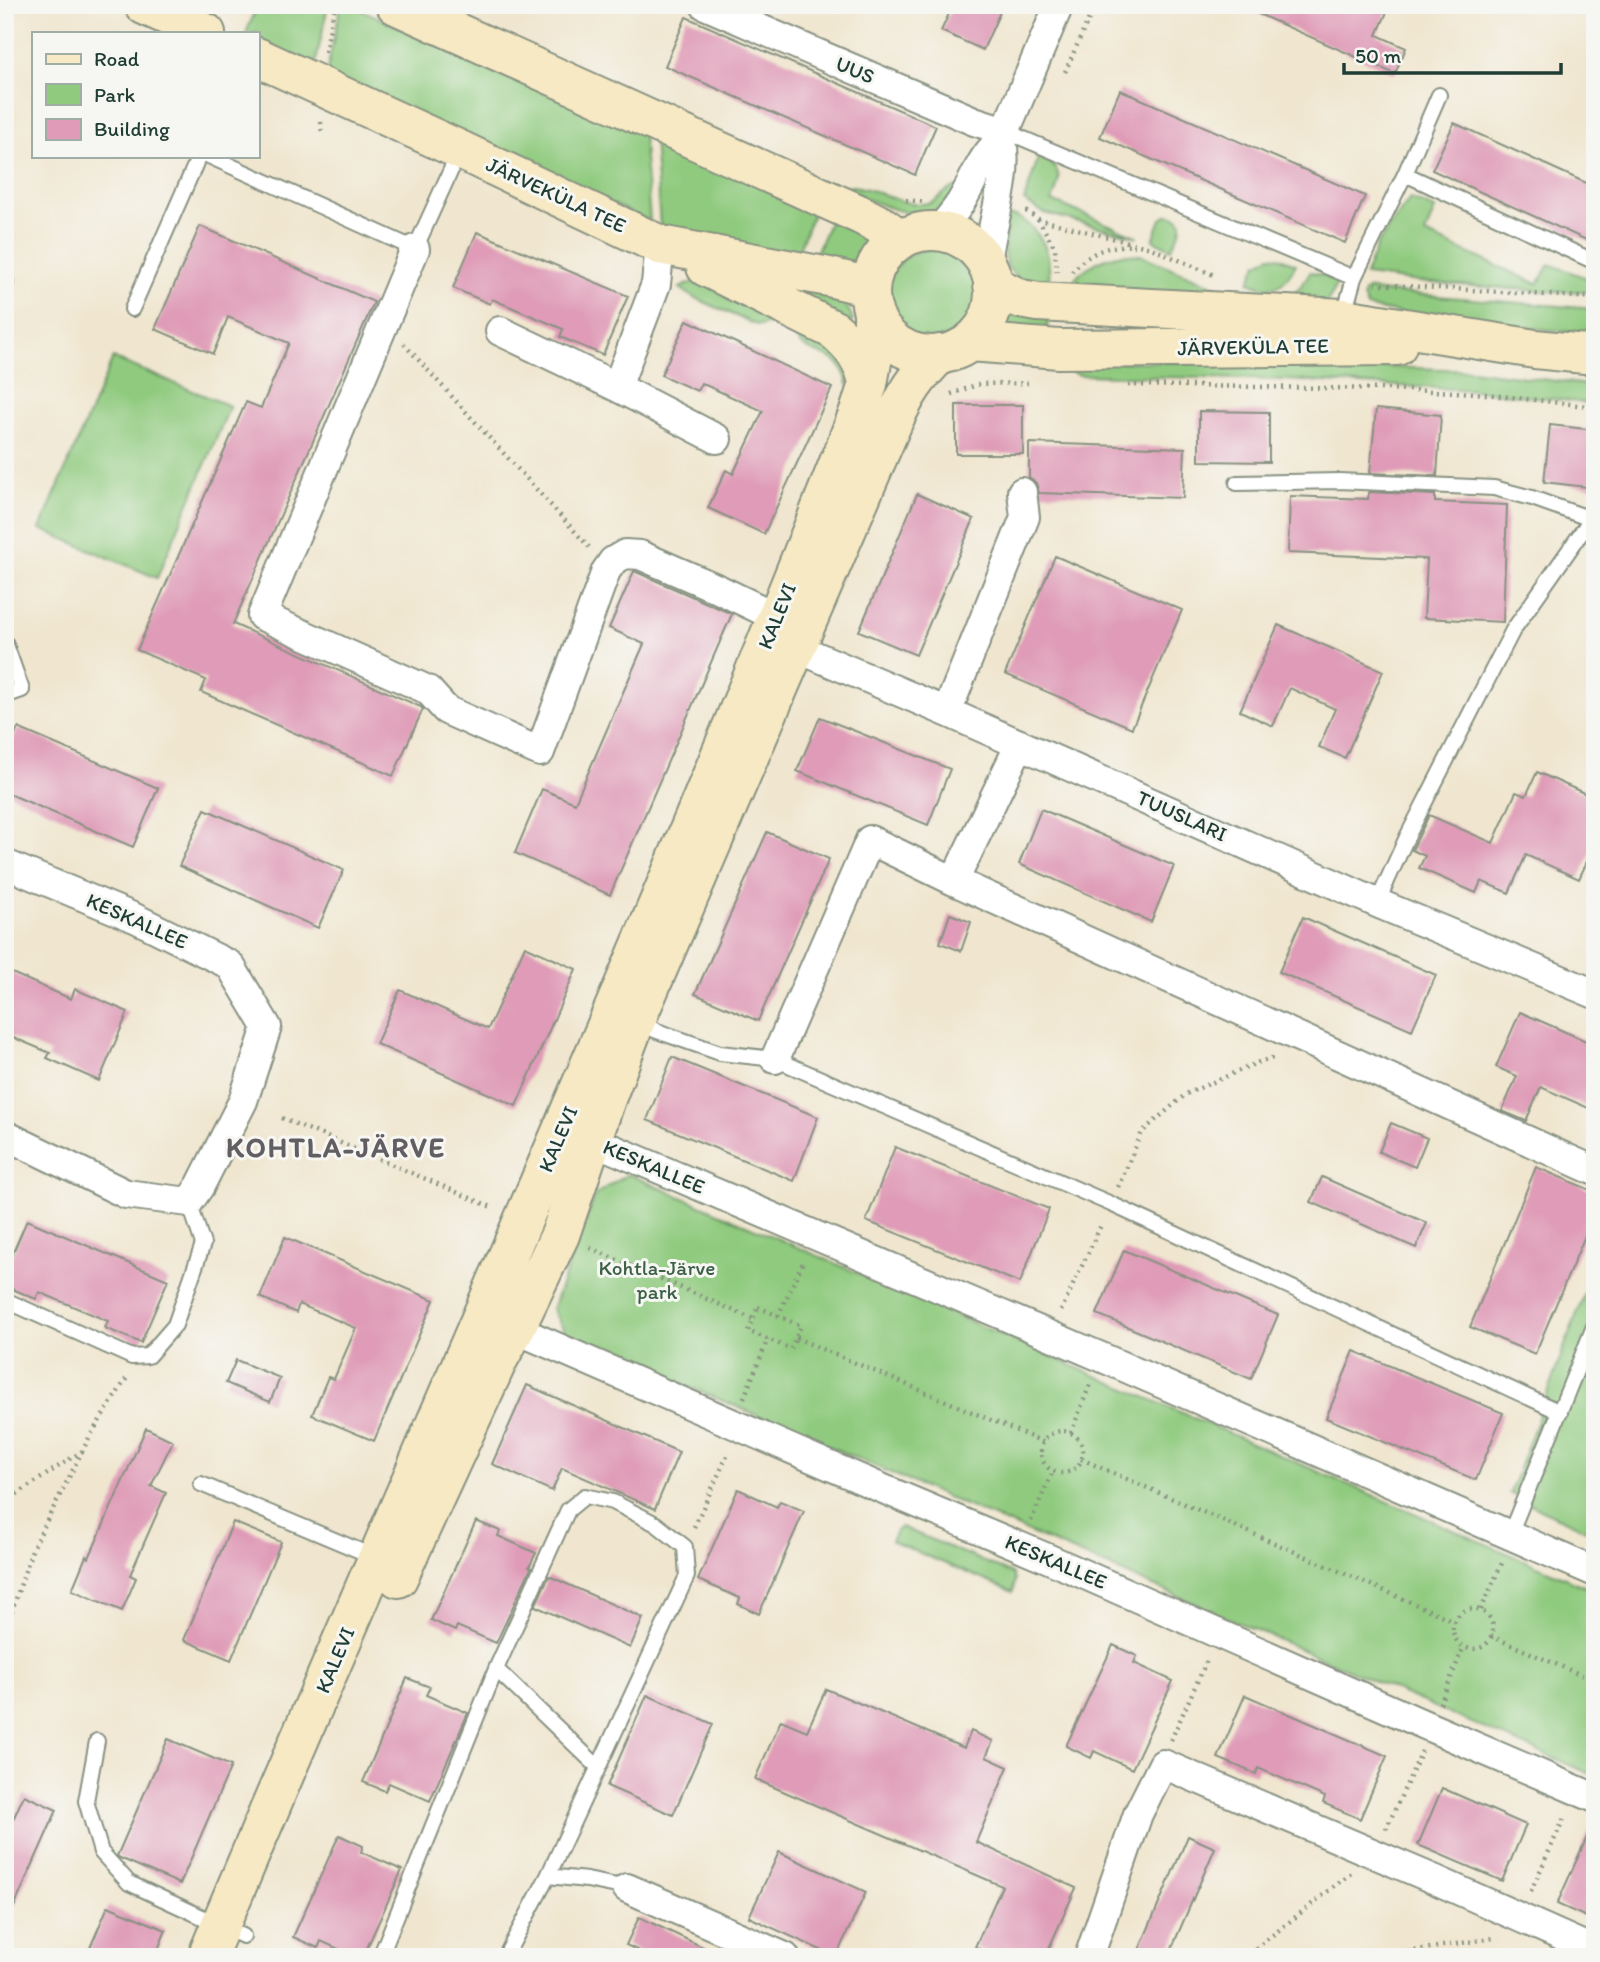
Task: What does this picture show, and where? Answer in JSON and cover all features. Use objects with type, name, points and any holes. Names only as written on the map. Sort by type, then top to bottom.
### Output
[{"type":"main road","points":[[144,5],[204,32]]},
{"type":"main road","points":[[396,5],[861,215],[901,239]]},
{"type":"main road","name":"JÄRVEKÜLA TEE","points":[[259,58],[660,245],[829,277],[871,299]]},
{"type":"main road","points":[[939,231],[974,247],[990,275],[993,306],[985,326],[955,348],[930,356],[909,351],[891,340],[878,325],[871,299],[875,268],[886,252],[901,239],[919,232],[939,231]]},
{"type":"main road","points":[[660,245],[834,330],[848,341],[860,358],[868,384]]},
{"type":"main road","name":"JÄRVEKÜLA TEE","points":[[990,275],[1021,299],[1057,304],[1595,355]]},
{"type":"main road","name":"KALEVI","points":[[227,1944],[390,1564],[507,1228],[606,1099],[786,633],[868,384],[873,357],[871,299]]},
{"type":"main road","name":"JÄRVEKÜLA TEE","points":[[955,348],[1059,349],[1343,332]]},
{"type":"main road","name":"KALEVI","points":[[390,1564],[515,1329],[560,1235],[577,1135],[786,633],[906,393],[918,377],[955,348]]},
{"type":"street","name":"UUS","points":[[705,5],[751,20],[1003,135]]},
{"type":"street","points":[[939,231],[961,202],[989,150],[1003,135],[1059,5]]},
{"type":"street","points":[[990,275],[989,239],[1004,170],[1003,135]]},
{"type":"street","points":[[617,387],[656,284],[660,245]]},
{"type":"street","points":[[415,249],[262,616],[428,690],[446,710],[540,752],[609,568]]},
{"type":"street","points":[[500,331],[717,439]]},
{"type":"street","points":[[947,712],[1025,517],[1022,492]]},
{"type":"street","name":"TUUSLARI","points":[[609,568],[625,554],[640,555],[718,589],[786,633],[947,712],[1377,902],[1595,994]]},
{"type":"street","points":[[954,881],[1020,744]]},
{"type":"street","points":[[775,1059],[870,840],[954,881],[1595,1171]]},
{"type":"street","name":"KESKALLEE","points":[[5,864],[135,918],[230,965],[267,1027],[243,1101],[200,1186],[189,1202]]},
{"type":"street","points":[[5,1135],[126,1194],[189,1202]]},
{"type":"street","name":"KESKALLEE","points":[[577,1135],[1101,1357],[1595,1572]]},
{"type":"street","points":[[507,1228],[506,1269],[502,1291],[506,1312],[515,1329]]},
{"type":"street","name":"KESKALLEE","points":[[515,1329],[1595,1798]]},
{"type":"street","points":[[1089,1957],[1138,1814],[1163,1764],[1595,1951]]},
{"type":"street","points":[[627,1888],[785,1957]]},
{"type":"lane","points":[[1343,332],[1354,278],[1405,174],[1439,95]]},
{"type":"lane","points":[[1003,135],[1354,278]]},
{"type":"lane","points":[[213,158],[415,249],[460,150]]},
{"type":"lane","points":[[132,309],[198,158]]},
{"type":"lane","points":[[1405,174],[1595,262]]},
{"type":"lane","points":[[1237,483],[1339,481],[1494,488],[1532,498],[1593,520],[1513,629],[1407,837],[1377,902]]},
{"type":"lane","points":[[5,642],[22,690],[5,696]]},
{"type":"lane","points":[[636,1020],[657,1031],[720,1053],[775,1059],[1111,1204],[1559,1412]]},
{"type":"lane","points":[[5,1300],[111,1349],[132,1357],[148,1356],[175,1325],[203,1244],[189,1202]]},
{"type":"lane","points":[[1510,1534],[1595,1324]]},
{"type":"lane","points":[[201,1484],[390,1564]]},
{"type":"lane","points":[[380,1957],[496,1669],[568,1510],[585,1496],[613,1502],[656,1524],[685,1547],[687,1576],[548,1876],[505,1957]]},
{"type":"lane","points":[[496,1669],[598,1768]]},
{"type":"lane","points":[[97,1741],[86,1801],[101,1852],[129,1882],[227,1944]]},
{"type":"lane","points":[[548,1876],[627,1888]]},
{"type":"path","points":[[1062,78],[1095,5]]},
{"type":"path","points":[[895,194],[907,200],[926,202],[941,192],[951,176],[970,185]]},
{"type":"path","points":[[999,197],[1014,203],[1038,219],[1152,248],[1226,280]]},
{"type":"path","points":[[1057,304],[1063,283],[1087,257],[1107,247],[1122,245],[1152,248]]},
{"type":"path","points":[[1354,278],[1368,284],[1595,298]]},
{"type":"path","points":[[385,323],[609,568]]},
{"type":"path","points":[[1056,1321],[1142,1132],[1186,1094],[1259,1062],[1318,1046]]},
{"type":"path","points":[[282,1118],[507,1228]]},
{"type":"path","points":[[778,1316],[815,1235]]},
{"type":"path","points":[[584,1245],[753,1320]]},
{"type":"path","points":[[758,1307],[801,1326],[790,1349],[748,1331],[753,1320],[758,1307]]},
{"type":"path","points":[[796,1338],[1043,1443]]},
{"type":"path","points":[[685,1547],[740,1426],[740,1408],[768,1339]]},
{"type":"path","points":[[5,1632],[32,1550],[83,1451],[128,1376],[148,1356]]},
{"type":"path","points":[[1071,1433],[1101,1357]]},
{"type":"path","points":[[1052,1433],[1071,1433],[1080,1441],[1081,1459],[1078,1465],[1066,1472],[1053,1471],[1043,1462],[1043,1443],[1052,1433]]},
{"type":"path","points":[[5,1502],[83,1451]]},
{"type":"path","points":[[1081,1459],[1454,1622]]},
{"type":"path","points":[[1026,1531],[1053,1471]]},
{"type":"path","points":[[1481,1610],[1507,1553],[1510,1534]]},
{"type":"path","points":[[1475,1608],[1481,1610],[1493,1624],[1491,1636],[1483,1646],[1464,1647],[1453,1633],[1454,1622],[1462,1611],[1475,1608]]},
{"type":"path","points":[[1491,1636],[1595,1681]]},
{"type":"path","points":[[1163,1764],[1212,1648]]},
{"type":"path","points":[[1245,1957],[1374,1854]]},
{"type":"path","points":[[1373,1957],[1436,1946]]},
{"type":"green space","points":[[236,5],[328,5],[314,71],[259,44],[259,32],[246,32],[254,14]]},
{"type":"green space","points":[[341,5],[350,5],[643,133],[650,221],[326,75]]},
{"type":"green space","points":[[654,138],[814,211],[795,259],[660,226]]},
{"type":"green space","points":[[1039,155],[1053,165],[1058,175],[1052,201],[1138,237],[1044,213],[1024,201]]},
{"type":"green space","points":[[851,186],[920,204],[933,201],[950,189],[959,188],[940,208],[919,214],[893,209],[846,190]]},
{"type":"green space","points":[[1410,199],[1435,209],[1425,234],[1538,284],[1549,264],[1595,281],[1595,292],[1419,282],[1365,275],[1378,243]]},
{"type":"green space","points":[[1167,215],[1175,216],[1181,223],[1171,249],[1153,240],[1161,219]]},
{"type":"green space","points":[[1016,216],[1036,232],[1046,250],[1049,261],[1048,297],[1022,281],[1008,267],[1004,248],[1007,217]]},
{"type":"green space","points":[[831,218],[870,241],[856,267],[811,265]]},
{"type":"green space","points":[[932,249],[949,252],[964,262],[974,277],[977,294],[974,311],[964,326],[949,336],[932,339],[915,336],[900,326],[890,311],[887,294],[890,277],[900,262],[915,252]]},
{"type":"green space","points":[[1124,254],[1140,255],[1251,301],[1262,303],[1279,302],[1293,295],[1310,272],[1326,276],[1337,283],[1326,303],[1306,311],[1066,297],[1074,280],[1088,267],[1106,258]]},
{"type":"green space","points":[[1270,256],[1296,264],[1287,278],[1277,286],[1265,287],[1249,282],[1257,264]]},
{"type":"green space","points":[[693,282],[774,315],[771,322],[762,326],[756,325],[693,297],[680,288]]},
{"type":"green space","points":[[808,286],[842,302],[853,321],[850,324],[805,296]]},
{"type":"green space","points":[[1368,289],[1595,309],[1595,335],[1515,326],[1490,329],[1367,307],[1363,297]]},
{"type":"green space","points":[[1048,312],[1047,339],[1002,333],[1011,314]]},
{"type":"green space","points":[[795,326],[832,342],[854,372],[848,384],[843,371],[834,360],[807,348],[797,340]]},
{"type":"green space","points":[[113,358],[230,406],[157,578],[40,529]]},
{"type":"green space","points":[[1068,362],[1237,362],[1471,370],[1595,386],[1595,404],[1474,390],[1286,380],[1080,375],[1068,368]]},
{"type":"green space","name":"Kohtla-Järve park","points":[[628,1174],[1595,1591],[1595,1776],[740,1408],[568,1337],[552,1309],[596,1194]]},
{"type":"green space","points":[[1595,1265],[1595,1534],[1510,1493]]},
{"type":"green space","points":[[901,1527],[1013,1574],[1013,1592],[891,1541]]},
{"type":"building","points":[[953,5],[1003,5],[983,50],[941,31]]},
{"type":"building","points":[[1238,5],[1390,5],[1377,35],[1406,48],[1395,74]]},
{"type":"building","points":[[686,17],[936,126],[915,175],[665,66]]},
{"type":"building","points":[[1120,90],[1365,196],[1345,243],[1100,137]]},
{"type":"building","points":[[1454,123],[1595,187],[1595,244],[1432,170]]},
{"type":"building","points":[[200,226],[374,302],[233,624],[421,707],[423,709],[393,776],[201,692],[206,680],[137,650],[246,402],[261,408],[289,343],[228,317],[213,354],[155,329]]},
{"type":"building","points":[[477,232],[628,296],[603,355],[560,337],[563,329],[492,299],[490,304],[453,288]]},
{"type":"building","points":[[687,320],[832,388],[764,534],[708,508],[726,470],[733,474],[763,411],[701,383],[697,391],[661,375]]},
{"type":"building","points":[[956,405],[1023,405],[1023,454],[956,454]]},
{"type":"building","points":[[1376,409],[1441,415],[1437,476],[1370,473]]},
{"type":"building","points":[[1199,411],[1269,412],[1269,462],[1199,461]]},
{"type":"building","points":[[1550,425],[1595,430],[1595,488],[1544,482]]},
{"type":"building","points":[[1029,443],[1185,448],[1183,498],[1039,493],[1036,483],[1029,477]]},
{"type":"building","points":[[1369,492],[1435,495],[1435,502],[1507,505],[1503,622],[1424,618],[1427,559],[1288,553],[1290,496],[1368,499]]},
{"type":"building","points":[[917,494],[974,519],[916,655],[859,631]]},
{"type":"building","points":[[1055,556],[1182,610],[1132,728],[1005,674]]},
{"type":"building","points":[[634,571],[732,614],[610,895],[515,853],[542,789],[575,803],[644,644],[609,628]]},
{"type":"building","points":[[1278,625],[1383,671],[1345,758],[1319,747],[1335,709],[1290,688],[1273,726],[1240,711]]},
{"type":"building","points":[[820,717],[950,769],[928,825],[797,771]]},
{"type":"building","points":[[18,728],[158,788],[133,847],[5,792],[5,758]]},
{"type":"building","points":[[1537,772],[1595,798],[1595,844],[1579,879],[1526,855],[1509,893],[1481,881],[1476,893],[1419,868],[1425,856],[1412,850],[1429,815],[1493,843],[1516,792],[1526,796]]},
{"type":"building","points":[[205,809],[344,870],[318,928],[179,866]]},
{"type":"building","points":[[1041,809],[1174,866],[1151,922],[1019,864]]},
{"type":"building","points":[[767,832],[829,859],[758,1021],[695,994]]},
{"type":"building","points":[[950,914],[971,922],[961,951],[940,943]]},
{"type":"building","points":[[1303,917],[1436,975],[1412,1030],[1279,972]]},
{"type":"building","points":[[525,946],[576,969],[516,1106],[376,1044],[400,990],[488,1029]]},
{"type":"building","points":[[5,970],[71,999],[75,989],[128,1012],[99,1081],[47,1058],[50,1053],[5,1034]]},
{"type":"building","points":[[1520,1012],[1595,1045],[1595,1111],[1541,1087],[1526,1121],[1502,1111],[1517,1076],[1496,1067]]},
{"type":"building","points":[[672,1057],[818,1117],[794,1181],[647,1120]]},
{"type":"building","points":[[1391,1123],[1427,1138],[1415,1167],[1379,1152]]},
{"type":"building","points":[[895,1147],[1049,1209],[1020,1283],[866,1221]]},
{"type":"building","points":[[1536,1167],[1595,1192],[1595,1212],[1535,1354],[1470,1327]]},
{"type":"building","points":[[1322,1177],[1427,1223],[1416,1248],[1311,1202]]},
{"type":"building","points":[[27,1220],[168,1280],[141,1343],[105,1328],[108,1321],[39,1292],[36,1299],[5,1286],[5,1271]]},
{"type":"building","points":[[285,1237],[434,1300],[374,1441],[312,1415],[328,1377],[334,1379],[356,1328],[299,1304],[296,1313],[260,1297]]},
{"type":"building","points":[[1124,1250],[1278,1315],[1251,1379],[1097,1314]]},
{"type":"building","points":[[1354,1351],[1503,1413],[1476,1480],[1326,1418]]},
{"type":"building","points":[[236,1360],[280,1378],[270,1402],[226,1383]]},
{"type":"building","points":[[527,1385],[679,1452],[655,1509],[562,1468],[552,1491],[492,1464]]},
{"type":"building","points":[[146,1428],[173,1441],[151,1486],[166,1493],[130,1575],[136,1578],[122,1611],[72,1590],[86,1556],[89,1558]]},
{"type":"building","points":[[738,1489],[777,1507],[780,1501],[804,1511],[759,1614],[738,1604],[740,1598],[698,1580]]},
{"type":"building","points":[[476,1521],[500,1531],[498,1536],[536,1553],[496,1643],[457,1626],[455,1631],[431,1620]]},
{"type":"building","points":[[233,1522],[281,1542],[231,1660],[184,1640]]},
{"type":"building","points":[[549,1576],[643,1618],[630,1648],[535,1606]]},
{"type":"building","points":[[1113,1645],[1137,1656],[1134,1663],[1173,1681],[1132,1769],[1094,1751],[1091,1758],[1066,1746]]},
{"type":"building","points":[[407,1678],[430,1687],[426,1695],[468,1713],[430,1801],[389,1783],[385,1791],[363,1782]]},
{"type":"building","points":[[826,1689],[964,1748],[971,1731],[993,1741],[986,1757],[1008,1767],[976,1842],[1076,1888],[1045,1957],[996,1957],[975,1947],[1002,1886],[755,1779],[781,1720],[807,1731]]},
{"type":"building","points":[[647,1695],[713,1724],[673,1815],[607,1786]]},
{"type":"building","points":[[1245,1695],[1387,1756],[1360,1819],[1323,1803],[1325,1797],[1258,1768],[1256,1774],[1218,1758]]},
{"type":"building","points":[[168,1739],[231,1766],[180,1884],[117,1856]]},
{"type":"building","points":[[1442,1788],[1526,1825],[1502,1881],[1418,1845]]},
{"type":"building","points":[[24,1795],[57,1810],[5,1927],[5,1837]]},
{"type":"building","points":[[1595,1819],[1595,1921],[1557,1904]]},
{"type":"building","points":[[339,1835],[363,1846],[361,1852],[402,1870],[363,1957],[356,1957],[321,1941],[318,1948],[293,1937]]},
{"type":"building","points":[[1188,1836],[1215,1848],[1168,1957],[1136,1957]]},
{"type":"building","points":[[779,1852],[866,1892],[836,1957],[749,1917]]},
{"type":"building","points":[[108,1906],[166,1930],[155,1957],[86,1957]]},
{"type":"building","points":[[639,1917],[724,1957],[652,1957],[626,1945]]},
{"type":"district","name":"KOHTLA-JÄRVE","points":[[336,1147]]}]
